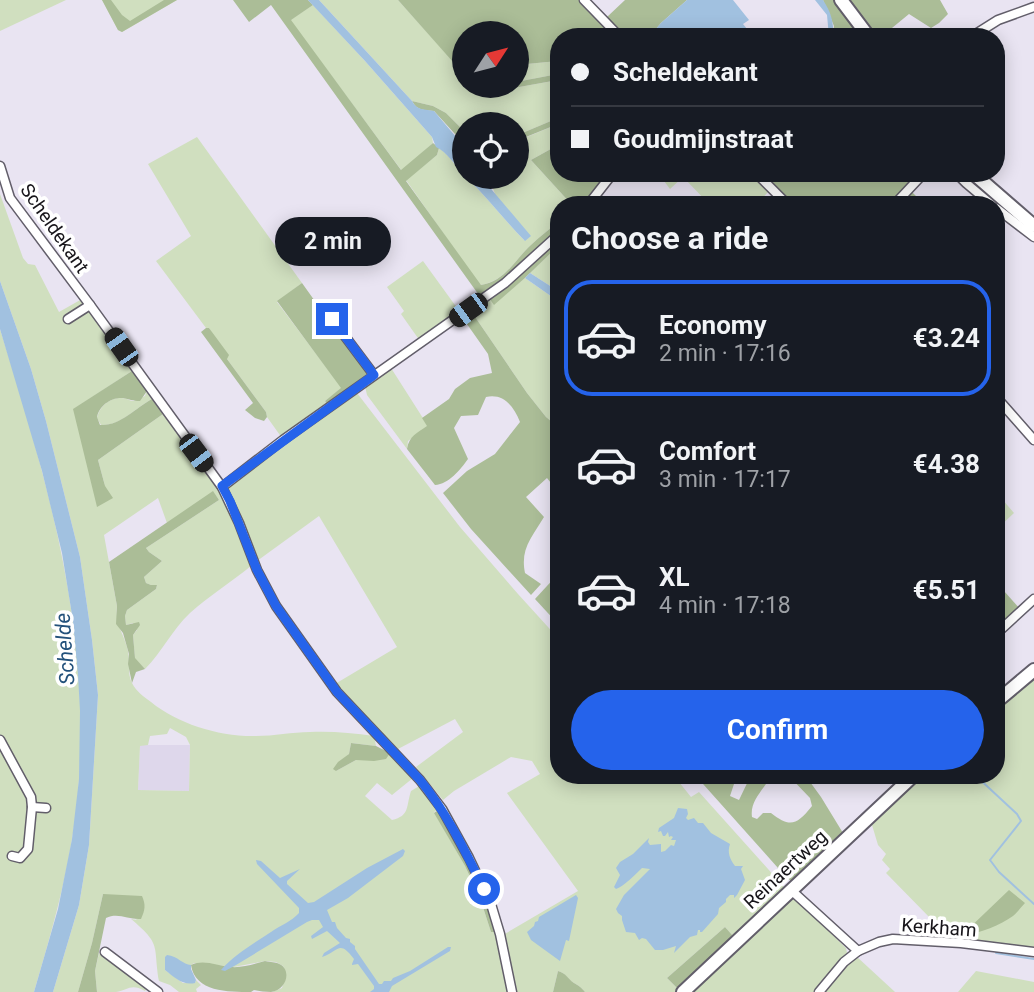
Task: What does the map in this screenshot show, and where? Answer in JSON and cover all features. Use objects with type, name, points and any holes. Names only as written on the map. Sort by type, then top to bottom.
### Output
[{"type":"main road","points":[[841,0],[862,28]]},
{"type":"main road","points":[[983,182],[999,196]]},
{"type":"main road","points":[[1005,201],[1034,226]]},
{"type":"main road","points":[[1005,694],[1034,670]]},
{"type":"main road","name":"Reinaertweg","points":[[683,992],[904,784]]},
{"type":"street","points":[[584,0],[611,28]]},
{"type":"street","points":[[985,28],[998,20],[1034,7]]},
{"type":"street","name":"Scheldekant","points":[[0,166],[10,198],[222,486],[264,585],[282,615],[337,692],[420,780],[446,816],[491,904],[512,992]]},
{"type":"street","points":[[595,196],[606,182]]},
{"type":"street","points":[[765,182],[779,196]]},
{"type":"street","points":[[902,196],[916,182]]},
{"type":"street","points":[[965,182],[982,196]]},
{"type":"street","points":[[1005,215],[1034,237]]},
{"type":"street","points":[[222,486],[505,283],[550,242]]},
{"type":"street","points":[[68,319],[90,305]]},
{"type":"street","points":[[332,319],[374,375]]},
{"type":"street","points":[[1005,407],[1034,440]]},
{"type":"street","points":[[1005,626],[1034,599]]},
{"type":"street","points":[[0,740],[31,797],[28,849],[20,858],[12,856]]},
{"type":"street","points":[[32,807],[46,808]]},
{"type":"street","points":[[791,890],[858,951]]},
{"type":"street","name":"Kerkham","points":[[819,992],[844,962],[858,951],[879,942],[902,939],[961,943],[1034,953]]},
{"type":"street","points":[[105,952],[158,992]]},
{"type":"shaded area","points":[[140,745],[190,745],[189,791],[138,790]]},
{"type":"green space","points":[[0,0],[66,0],[0,31]]},
{"type":"green space","points":[[102,0],[177,0],[122,32],[118,30]]},
{"type":"green space","points":[[102,0],[111,0],[130,21],[164,0],[177,0],[122,32],[118,30]]},
{"type":"green space","points":[[233,0],[308,0],[313,5],[291,20],[401,170],[433,143],[439,148],[437,155],[406,181],[481,285],[497,279],[550,229],[550,237],[481,298],[271,5],[249,22]]},
{"type":"green space","points":[[319,0],[398,0],[452,60],[452,98],[529,98],[529,85],[550,81],[550,121],[529,130],[529,112],[452,112],[452,119],[433,106],[412,101]]},
{"type":"green space","points":[[398,0],[580,0],[607,28],[550,28],[550,62],[529,64],[529,21],[452,21],[452,61]]},
{"type":"green space","points":[[625,0],[687,0],[657,28],[617,28],[607,17]]},
{"type":"green space","points":[[823,0],[834,0],[856,28],[834,26]]},
{"type":"green space","points":[[849,0],[940,0],[948,14],[931,28],[909,14],[892,28],[871,28]]},
{"type":"green space","points":[[313,5],[432,137],[433,143],[402,171],[290,20]]},
{"type":"green space","points":[[550,62],[550,76],[529,80],[529,64]]},
{"type":"green space","points":[[550,76],[550,81],[529,85],[529,80]]},
{"type":"green space","points":[[412,101],[433,106],[446,113],[452,119],[452,131],[434,111],[424,110]]},
{"type":"green space","points":[[550,121],[550,127],[529,136],[529,130]]},
{"type":"green space","points":[[550,127],[550,149],[531,160],[564,196],[550,196],[550,229],[497,279],[481,285],[406,180],[437,155],[439,148],[452,161],[452,189],[478,189],[525,241],[493,189],[529,189],[529,136]]},
{"type":"green space","points":[[197,137],[302,283],[277,302],[342,388],[325,401],[328,405],[282,438],[227,359],[209,328],[206,328],[156,261],[191,236],[148,164]]},
{"type":"green space","points":[[550,149],[550,181],[531,160]]},
{"type":"green space","points":[[551,182],[601,182],[590,196],[564,196]]},
{"type":"green space","points":[[665,182],[678,182],[670,189]]},
{"type":"green space","points":[[688,182],[760,182],[769,191],[764,196],[701,196]]},
{"type":"green space","points":[[770,182],[920,182],[912,192],[916,196],[784,196]]},
{"type":"green space","points":[[0,194],[23,258],[28,264],[35,265],[59,312],[82,299],[132,371],[74,409],[105,486],[98,460],[163,414],[217,487],[234,518],[251,566],[190,613],[145,669],[135,659],[133,635],[137,630],[133,623],[126,625],[125,616],[127,610],[156,589],[157,585],[146,583],[144,577],[162,561],[146,548],[219,500],[213,492],[167,523],[158,498],[104,535],[117,619],[128,651],[130,679],[134,686],[146,698],[174,717],[200,728],[228,734],[263,736],[342,732],[374,736],[376,746],[351,743],[349,754],[336,771],[356,760],[375,760],[390,753],[413,778],[392,795],[377,783],[365,796],[392,820],[405,813],[411,791],[421,785],[438,810],[434,812],[465,866],[480,898],[491,932],[495,932],[508,992],[272,992],[282,988],[286,974],[283,966],[265,961],[234,967],[194,963],[165,970],[183,983],[195,983],[196,980],[201,985],[196,989],[197,992],[179,992],[159,981],[154,946],[148,935],[131,919],[137,920],[103,894],[78,992],[53,992],[79,905],[89,845],[98,695],[80,557],[31,369],[0,281]],"holes":[[[170,728],[186,737],[190,745],[189,791],[138,790],[140,746],[148,745],[150,736],[167,734]]]},
{"type":"green space","points":[[550,247],[550,254],[494,305],[489,298]]},
{"type":"green space","points":[[550,254],[550,286],[530,273]]},
{"type":"green space","points":[[423,261],[460,312],[420,341],[401,314],[404,311],[387,287]]},
{"type":"green space","points":[[525,278],[550,295],[550,420],[527,393],[471,311],[489,298],[494,304]]},
{"type":"green space","points":[[302,283],[367,374],[328,405],[325,401],[341,388],[277,301]]},
{"type":"green space","points":[[471,311],[527,393],[550,420],[550,482],[547,478],[526,497],[544,517],[528,544],[524,557],[525,573],[541,584],[531,595],[471,529],[443,493],[467,471],[495,454],[520,422],[511,406],[498,397],[486,397],[478,415],[461,416],[454,428],[468,459],[454,476],[445,482],[435,485],[407,449],[412,438],[427,426],[422,418],[449,399],[455,389],[470,378],[492,373],[488,354],[462,317]]},
{"type":"green space","points":[[209,328],[229,355],[227,359],[266,412],[264,421],[245,410],[253,403],[201,332]]},
{"type":"green space","points":[[0,329],[33,439],[61,551],[78,665],[81,722],[79,780],[73,834],[34,992],[0,992]]},
{"type":"green space","points":[[391,368],[428,426],[408,441],[407,449],[367,395],[365,386]]},
{"type":"green space","points":[[132,371],[147,391],[140,401],[119,398],[106,403],[97,417],[100,425],[121,420],[152,399],[163,414],[98,460],[105,486],[113,498],[97,507],[73,409]]},
{"type":"green space","points":[[147,391],[152,399],[121,420],[101,425],[97,418],[106,404],[118,398],[134,401],[145,396]]},
{"type":"green space","points":[[357,393],[460,527],[550,629],[550,784],[681,784],[691,797],[699,792],[785,888],[733,936],[725,927],[667,978],[678,989],[675,992],[585,992],[558,971],[553,992],[516,992],[503,935],[578,891],[507,793],[540,774],[532,761],[511,757],[443,800],[416,767],[463,732],[455,719],[398,749],[335,684],[397,647],[319,516],[257,561],[227,489],[228,485]]},
{"type":"green space","points":[[213,491],[219,500],[146,548],[162,561],[144,577],[146,583],[157,585],[156,589],[127,610],[125,616],[126,625],[139,622],[140,625],[133,635],[135,658],[145,669],[136,672],[132,683],[129,654],[123,633],[116,624],[117,606],[109,562]]},
{"type":"green space","points":[[1005,502],[1014,513],[1005,522]]},
{"type":"green space","points":[[550,583],[550,615],[535,599]]},
{"type":"green space","points":[[1005,592],[1019,608],[1005,621]]},
{"type":"green space","points":[[1034,676],[1034,952],[920,937],[932,920],[886,873],[890,869],[882,860],[886,854],[878,845],[872,825],[913,784],[1005,784],[1005,701]]},
{"type":"green space","points":[[351,743],[376,746],[390,753],[386,759],[356,760],[336,771],[333,769],[349,754]]},
{"type":"green space","points":[[703,784],[734,784],[730,796],[739,800],[747,784],[766,784],[754,803],[752,817],[757,819],[763,813],[771,813],[783,821],[793,822],[812,806],[810,798],[797,784],[812,784],[843,833],[791,881]]},
{"type":"green space","points":[[438,810],[466,858],[483,895],[495,932],[491,932],[480,898],[465,866],[434,813]]},
{"type":"green space","points":[[1009,890],[1025,903],[1015,915],[989,929],[963,934]]},
{"type":"green space","points":[[103,894],[142,896],[144,910],[141,919],[115,916],[106,918],[95,971],[97,992],[78,992],[92,943]]},
{"type":"green space","points":[[792,898],[846,948],[847,953],[814,992],[689,992]]},
{"type":"green space","points":[[725,927],[733,936],[678,989],[667,978]]},
{"type":"green space","points":[[99,953],[147,987],[145,991],[133,987],[116,992],[97,992],[95,971]]},
{"type":"green space","points":[[856,956],[895,992],[825,992]]},
{"type":"green space","points":[[265,961],[282,966],[286,974],[281,987],[271,992],[214,989],[199,981],[191,965],[206,963],[235,967]]},
{"type":"green space","points":[[558,971],[565,975],[585,992],[553,992]]},
{"type":"green space","points":[[976,971],[1034,982],[1034,992],[958,992]]},
{"type":"water","points":[[308,0],[319,0],[416,106],[434,111],[452,132],[452,161],[436,147],[432,137]]},
{"type":"water","points":[[687,0],[733,0],[749,20],[743,24],[746,28],[657,28]]},
{"type":"water","points":[[815,0],[823,0],[832,28],[828,28],[827,15]]},
{"type":"water","points":[[478,189],[491,189],[531,236],[525,241]]},
{"type":"water","points":[[530,273],[550,286],[550,295],[525,278]]},
{"type":"water","name":"Schelde","points":[[0,281],[31,369],[80,557],[98,695],[89,845],[79,905],[53,992],[34,992],[58,909],[72,839],[79,779],[78,675],[62,553],[42,471],[0,329]]},
{"type":"water","points":[[678,808],[687,809],[688,820],[694,818],[698,823],[703,823],[711,833],[730,844],[730,858],[735,866],[743,866],[741,869],[745,880],[737,895],[734,898],[734,895],[730,895],[726,899],[718,914],[702,932],[698,930],[697,935],[690,937],[674,953],[676,946],[655,950],[646,939],[639,940],[635,933],[626,932],[622,916],[616,909],[624,895],[650,869],[642,868],[622,886],[616,889],[614,887],[620,875],[616,868],[620,862],[633,854],[649,838],[650,845],[661,844],[661,852],[671,845],[674,846],[676,840],[671,840],[673,837],[669,837],[668,832],[663,836],[661,831],[658,832],[659,828],[674,818]]},
{"type":"water","points":[[403,849],[403,856],[348,898],[327,910],[332,922],[350,939],[379,984],[391,981],[451,947],[450,951],[392,986],[389,992],[370,992],[374,986],[358,964],[352,965],[354,959],[345,949],[339,948],[322,957],[340,943],[327,931],[312,939],[311,936],[323,927],[319,920],[307,922],[236,965],[225,971],[221,970],[244,950],[299,913],[299,908],[256,860],[261,861],[280,878],[300,869],[287,884],[308,903]]},
{"type":"water","points":[[576,895],[578,898],[569,941],[566,940],[560,961],[531,940],[527,932],[539,917]]},
{"type":"water","points":[[167,955],[191,965],[195,983],[183,982],[165,970]]},
{"type":"waterway","points":[[985,784],[1021,821],[990,860],[999,872],[1034,904]]},
{"type":"waterway","points":[[996,953],[1034,959]]},
{"type":"route","points":[[332,319],[374,375],[222,486],[257,570],[276,606],[337,692],[432,794],[484,889]]}]
